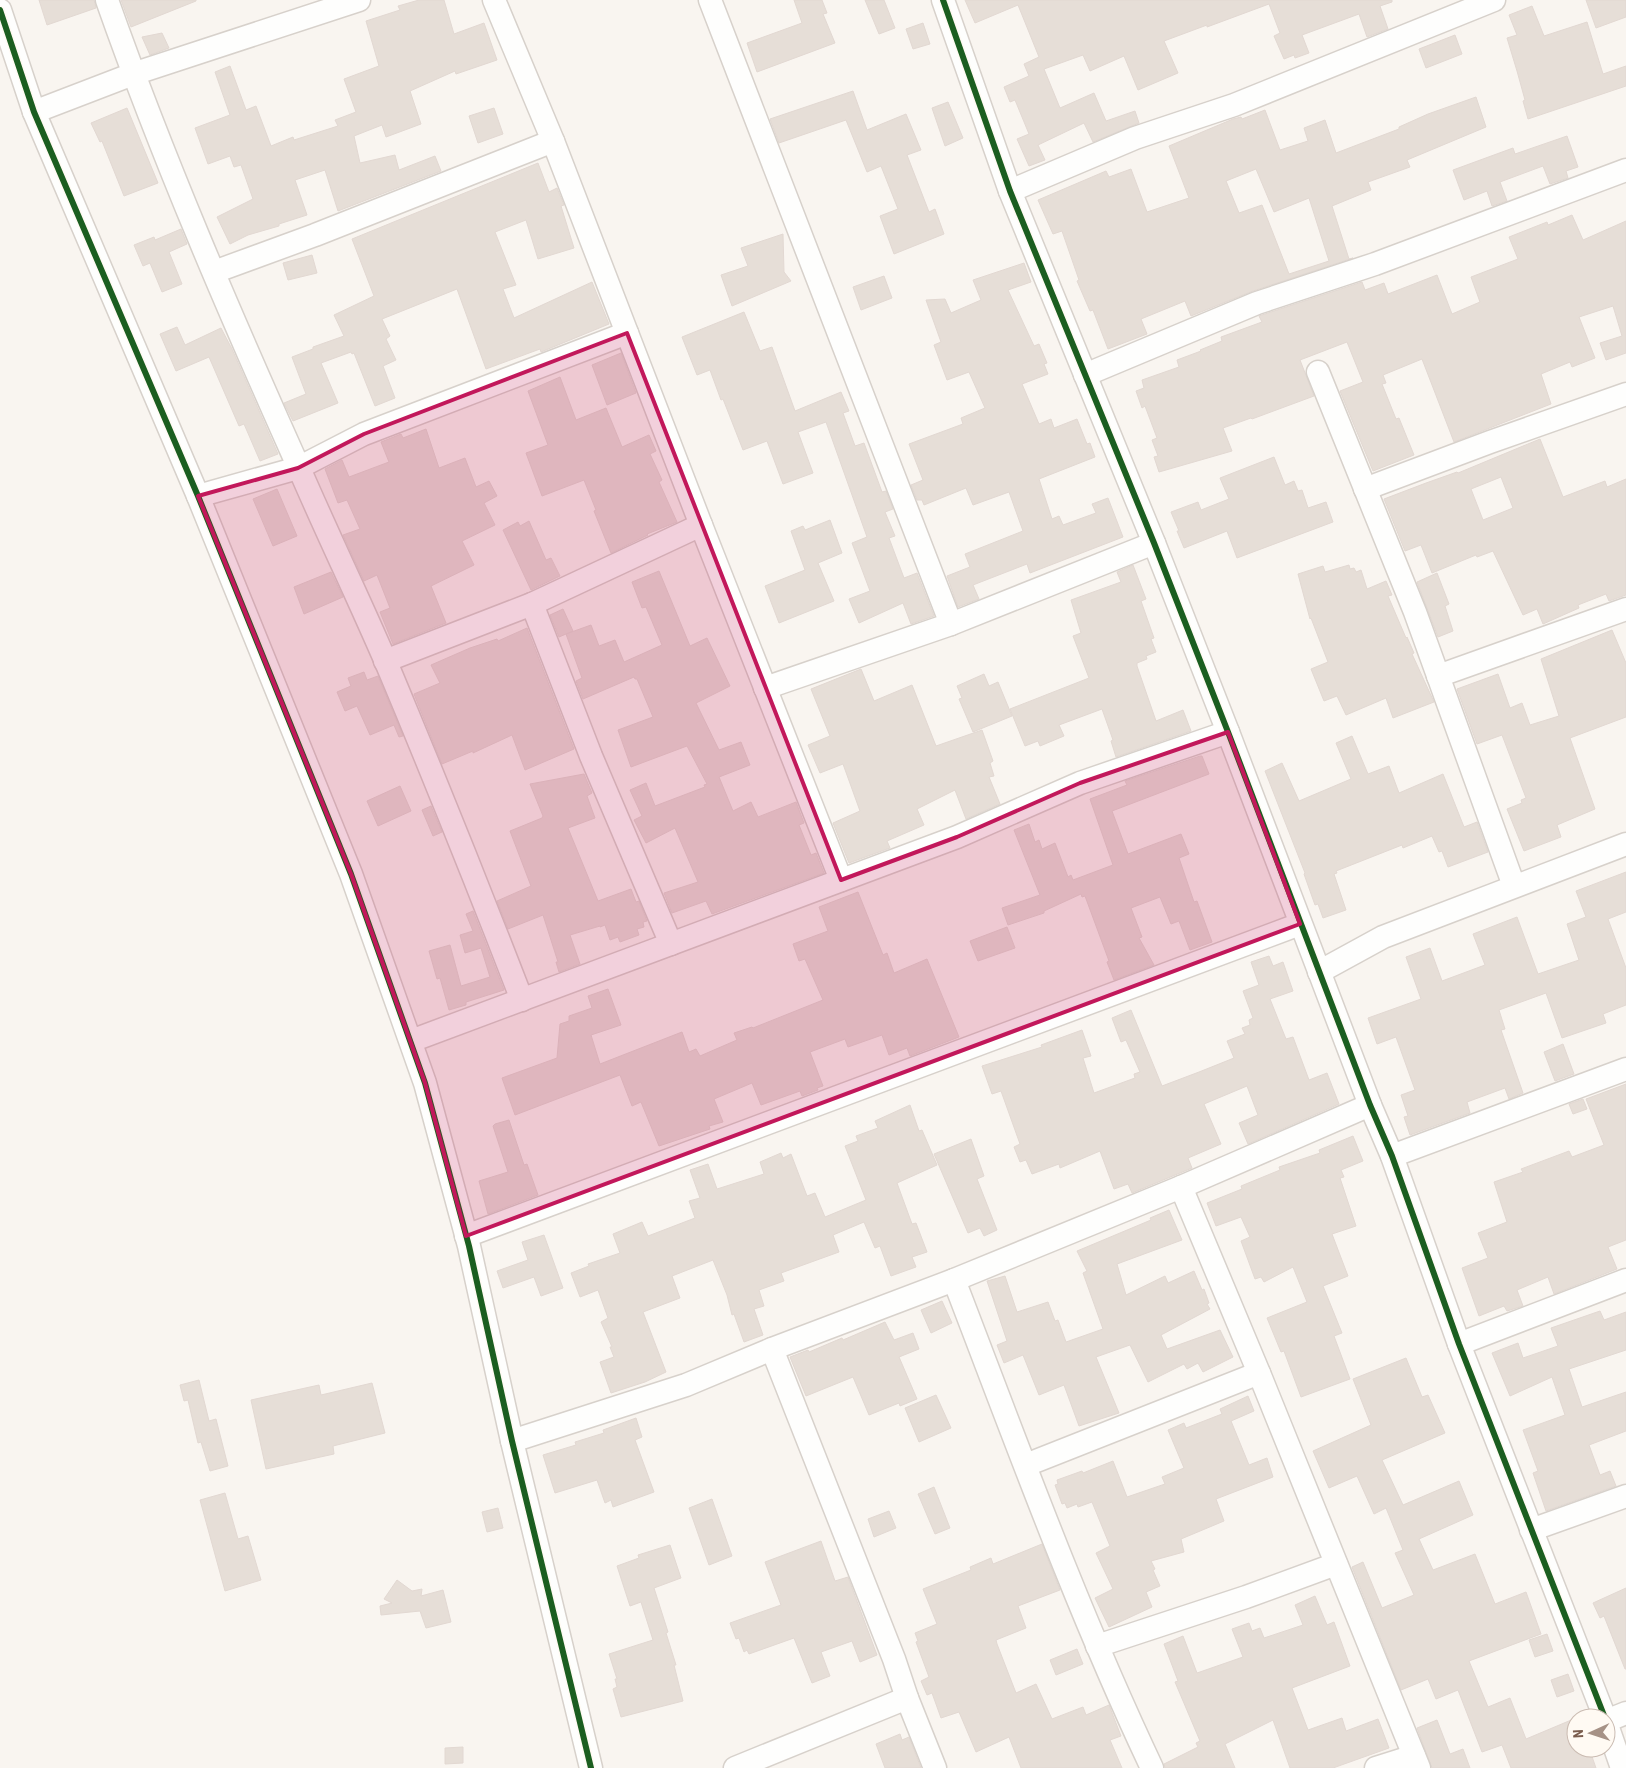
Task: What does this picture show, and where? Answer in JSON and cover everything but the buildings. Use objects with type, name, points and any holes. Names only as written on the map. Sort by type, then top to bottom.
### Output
[{"type":"street","points":[[107,0],[133,74],[214,272],[298,468],[385,661],[468,861],[522,1000]]},
{"type":"street","points":[[34,112],[133,74],[358,0]]},
{"type":"street","points":[[494,0],[553,141],[701,525],[841,880]]},
{"type":"street","points":[[710,0],[951,624]]},
{"type":"street","points":[[943,0],[1010,191],[1154,543],[1228,732],[1300,924],[1392,1156],[1459,1344],[1601,1708]]},
{"type":"street","points":[[1010,191],[1134,138],[1234,106],[1494,0]]},
{"type":"street","points":[[0,10],[34,112],[198,496],[351,874],[426,1083],[466,1236],[512,1441],[590,1768]]},
{"type":"street","points":[[214,272],[325,231],[553,141]]},
{"type":"street","points":[[1085,375],[1257,303],[1376,264],[1626,170]]},
{"type":"street","points":[[198,496],[298,468],[364,434],[627,334]]},
{"type":"street","points":[[1318,372],[1415,612],[1514,886]]},
{"type":"street","points":[[1365,489],[1626,394]]},
{"type":"street","points":[[385,661],[532,604],[701,525]]},
{"type":"street","points":[[765,688],[951,624],[1154,543]]},
{"type":"street","points":[[532,604],[591,756],[671,944]]},
{"type":"street","points":[[1438,676],[1626,609]]},
{"type":"street","points":[[411,1041],[956,837],[1080,783],[1228,732]]},
{"type":"street","points":[[1319,972],[1383,937],[1626,844]]},
{"type":"street","points":[[466,1236],[1300,924]]},
{"type":"street","points":[[1392,1156],[1626,1070]]},
{"type":"street","points":[[512,1441],[686,1385],[772,1349],[954,1280],[1181,1187],[1370,1104]]},
{"type":"street","points":[[1181,1187],[1259,1373],[1416,1762],[1376,1768]]},
{"type":"street","points":[[954,1280],[1097,1646],[1152,1768]]},
{"type":"street","points":[[1459,1344],[1626,1280]]},
{"type":"street","points":[[772,1349],[935,1768]]},
{"type":"street","points":[[1026,1465],[1259,1373]]},
{"type":"street","points":[[1531,1530],[1626,1496]]},
{"type":"street","points":[[1097,1646],[1336,1564]]},
{"type":"street","points":[[735,1768],[907,1698]]},
{"type":"street","points":[[1616,1750],[1622,1768]]},
{"type":"highlighted area","points":[[627,333],[841,880],[957,837],[1080,783],[1228,732],[1300,924],[466,1236],[425,1083],[351,874],[198,496],[298,468],[364,434]]},
{"type":"cycle path","points":[[943,0],[1010,191],[1154,543],[1228,732],[1370,1105],[1392,1156],[1459,1344],[1601,1708]]},
{"type":"cycle path","points":[[0,10],[34,112],[198,496],[351,874],[425,1083],[469,1246],[512,1441],[591,1768]]}]
